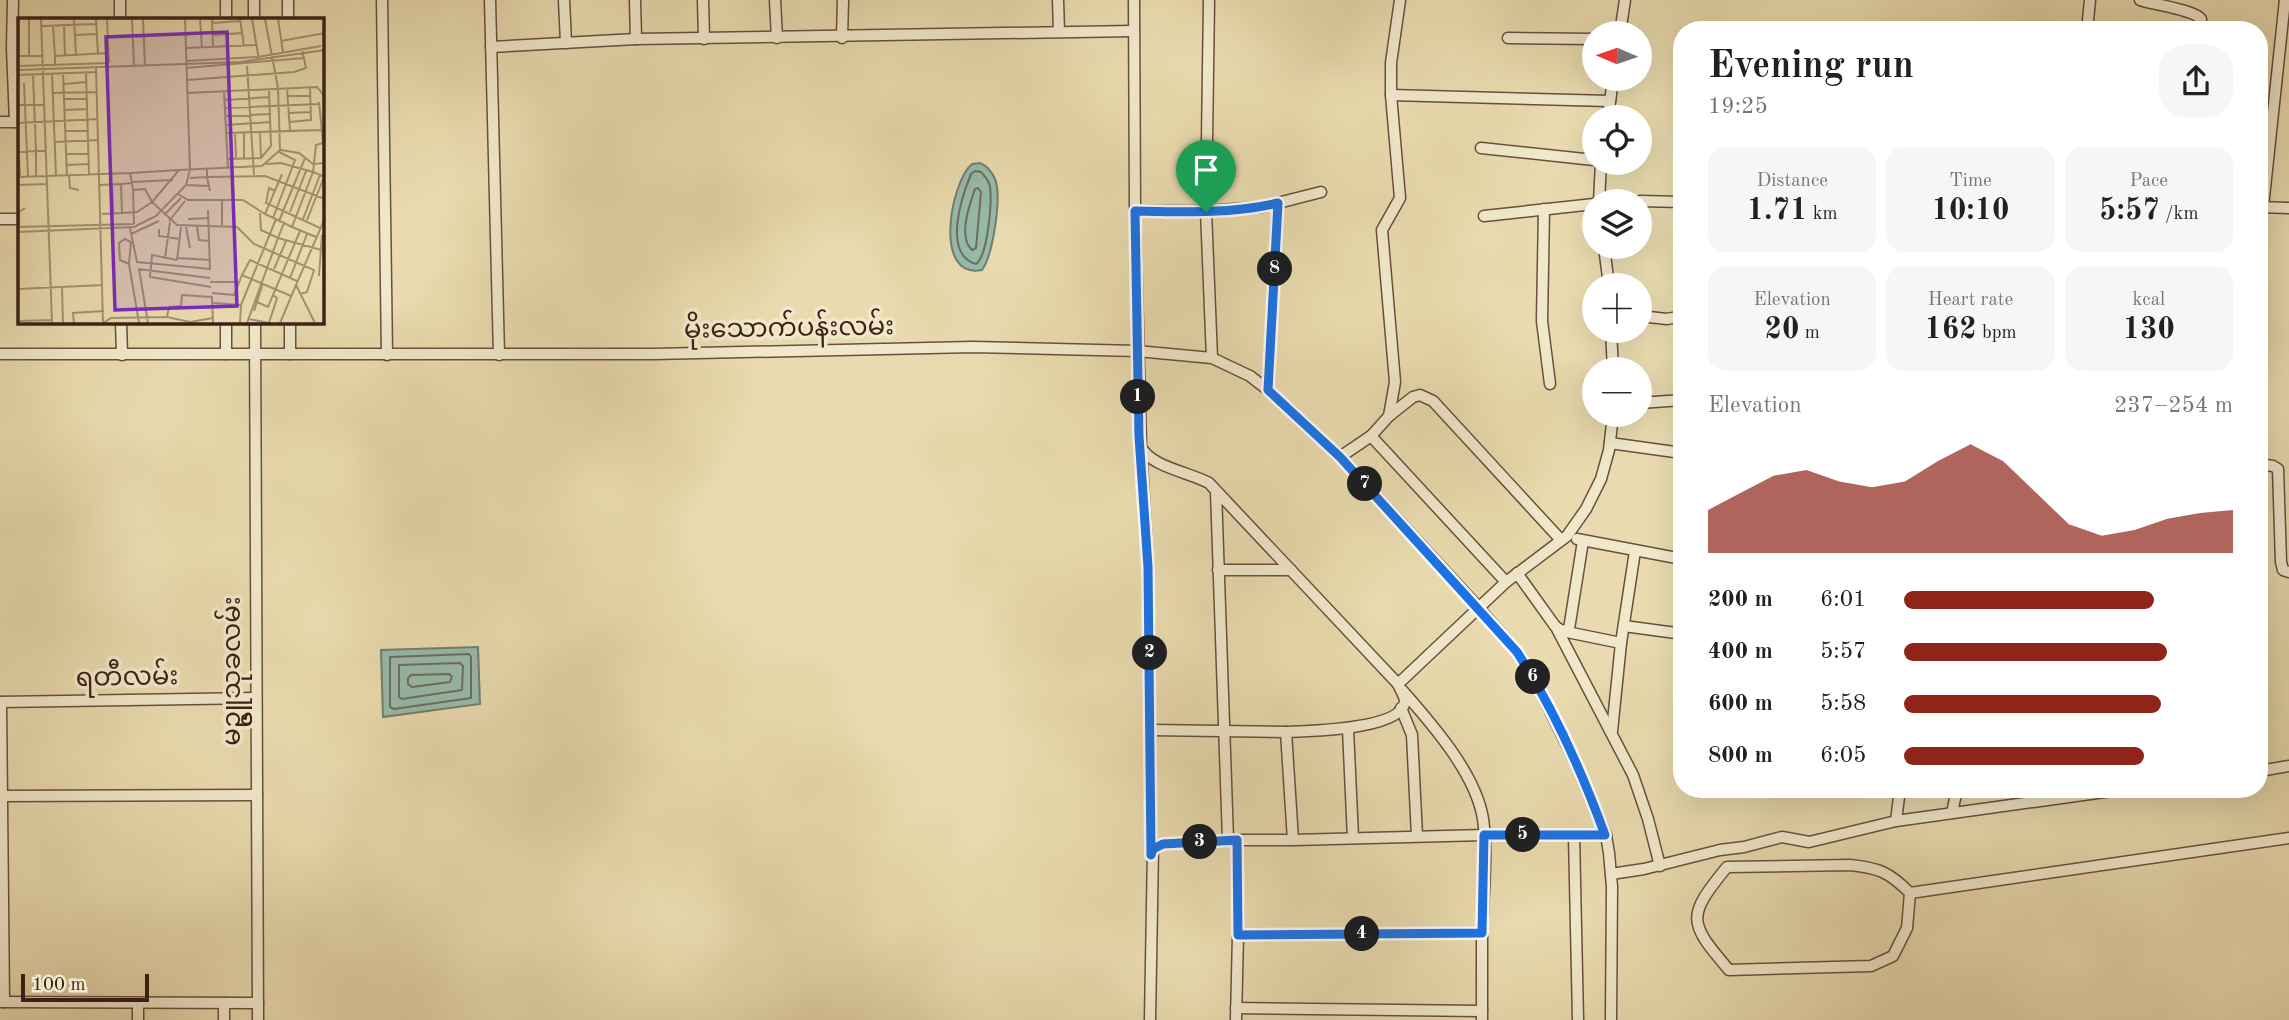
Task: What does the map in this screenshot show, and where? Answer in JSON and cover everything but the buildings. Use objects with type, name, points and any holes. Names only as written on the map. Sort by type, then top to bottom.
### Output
[{"type":"street","points":[[0,122],[17,122],[12,48],[13,0]]},
{"type":"street","points":[[120,0],[120,18]]},
{"type":"street","points":[[226,0],[226,18]]},
{"type":"street","points":[[254,0],[254,18]]},
{"type":"street","points":[[288,0],[288,18]]},
{"type":"street","points":[[382,0],[387,355]]},
{"type":"street","points":[[490,0],[499,355]]},
{"type":"street","points":[[564,0],[566,43]]},
{"type":"street","points":[[635,0],[636,39]]},
{"type":"street","points":[[703,0],[704,39]]},
{"type":"street","points":[[775,0],[777,38]]},
{"type":"street","points":[[842,38],[843,0]]},
{"type":"street","points":[[1058,0],[1059,32]]},
{"type":"street","points":[[1134,0],[1137,351],[1148,567],[1151,730],[1150,1020]]},
{"type":"street","points":[[1209,0],[1206,212],[1212,358]]},
{"type":"street","points":[[1389,416],[1395,382],[1382,230],[1400,198],[1391,95],[1391,63],[1400,0]]},
{"type":"street","points":[[1622,21],[1625,0]]},
{"type":"street","points":[[2088,21],[2090,0]]},
{"type":"street","points":[[2140,0],[2168,9],[2195,13],[2201,21]]},
{"type":"street","points":[[2268,147],[2285,0]]},
{"type":"street","points":[[491,47],[636,39],[842,38],[1134,31]]},
{"type":"street","points":[[1508,38],[1582,39]]},
{"type":"street","points":[[1610,105],[1611,91]]},
{"type":"street","points":[[1391,95],[1610,101]]},
{"type":"street","points":[[1481,148],[1582,159]]},
{"type":"street","points":[[1135,211],[1206,212],[1262,207],[1321,192]]},
{"type":"street","points":[[1652,201],[1673,202]]},
{"type":"street","points":[[1268,390],[1278,203]]},
{"type":"street","points":[[1484,216],[1582,205]]},
{"type":"street","points":[[2268,207],[2289,208]]},
{"type":"street","points":[[1544,209],[1542,321],[1550,384]]},
{"type":"street","points":[[0,219],[18,219]]},
{"type":"street","points":[[1652,317],[1673,317]]},
{"type":"street","points":[[121,324],[122,355]]},
{"type":"street","points":[[226,324],[226,355]]},
{"type":"street","name":"မဥ္ဇူသုခလမ်း","points":[[255,324],[258,1020]]},
{"type":"street","points":[[290,324],[290,354]]},
{"type":"street","name":"မိုးသောက်ပန်းလမ်း","points":[[0,354],[667,354],[972,347],[1137,351],[1212,358],[1250,376],[1340,457],[1478,607],[1517,652],[1535,680],[1575,761],[1605,835],[1611,874],[1611,1020]]},
{"type":"street","points":[[1340,457],[1371,436],[1389,416],[1413,397],[1420,395],[1433,401],[1471,445],[1564,538],[1673,557]]},
{"type":"street","points":[[1652,401],[1673,400]]},
{"type":"street","points":[[1398,684],[1506,582],[1564,538],[1586,509],[1601,479],[1612,427]]},
{"type":"street","points":[[1371,436],[1506,582]]},
{"type":"street","points":[[1610,443],[1673,452]]},
{"type":"street","points":[[1141,447],[1144,455],[1152,460],[1195,475],[1216,491],[1398,684],[1443,740],[1464,772],[1480,806],[1484,835],[1482,1016],[1236,1014],[1238,935],[1224,732],[1216,491]]},
{"type":"street","points":[[2268,466],[2278,469],[2282,568],[2289,572]]},
{"type":"street","points":[[1560,630],[1570,627],[1583,541]]},
{"type":"street","points":[[1612,731],[1621,643],[1635,551]]},
{"type":"street","points":[[1218,570],[1290,570]]},
{"type":"street","points":[[1517,573],[1560,630],[1612,731],[1633,775],[1660,866]]},
{"type":"street","points":[[1624,626],[1673,634]]},
{"type":"street","points":[[1560,630],[1621,643]]},
{"type":"street","points":[[1151,730],[1286,733],[1348,729],[1386,720],[1401,708],[1405,699],[1398,684]]},
{"type":"street","name":"ရတီလမ်း","points":[[0,702],[256,698]]},
{"type":"street","points":[[0,702],[2,1002],[258,1003]]},
{"type":"street","points":[[1401,708],[1412,735],[1418,836]]},
{"type":"street","points":[[1348,729],[1353,838]]},
{"type":"street","points":[[1286,733],[1293,839]]},
{"type":"street","points":[[2268,770],[2289,766]]},
{"type":"street","points":[[1,796],[257,795]]},
{"type":"street","points":[[1896,821],[1899,798]]},
{"type":"street","points":[[1952,813],[1955,798]]},
{"type":"street","points":[[1611,874],[1660,866],[1782,837],[1809,842],[1896,821],[2061,798]]},
{"type":"street","points":[[1574,835],[1578,1020]]},
{"type":"street","points":[[1151,855],[1153,849],[1163,844],[1232,840],[1605,835]]},
{"type":"street","points":[[1910,892],[1907,928],[1893,956],[1871,967],[1730,970],[1703,939],[1696,920],[1703,896],[1727,867],[1850,865],[1876,868],[1894,878],[1910,892],[2289,838]]},
{"type":"street","points":[[1238,935],[1482,933]]},
{"type":"street","points":[[138,1003],[138,1020]]},
{"type":"street","points":[[224,1003],[224,1020]]},
{"type":"water","points":[[980,163],[994,176],[997,187],[993,239],[982,270],[967,269],[957,260],[950,228],[957,190],[964,174],[972,164]]},
{"type":"water","points":[[478,647],[480,704],[383,717],[381,650]]},
{"type":"route","points":[[1278,203],[1268,390],[1340,457],[1517,652],[1551,712],[1595,808],[1605,835],[1484,835],[1482,933],[1238,935],[1237,840],[1163,844],[1153,849],[1151,855],[1148,567],[1139,436],[1135,211],[1206,212],[1278,203]]}]
